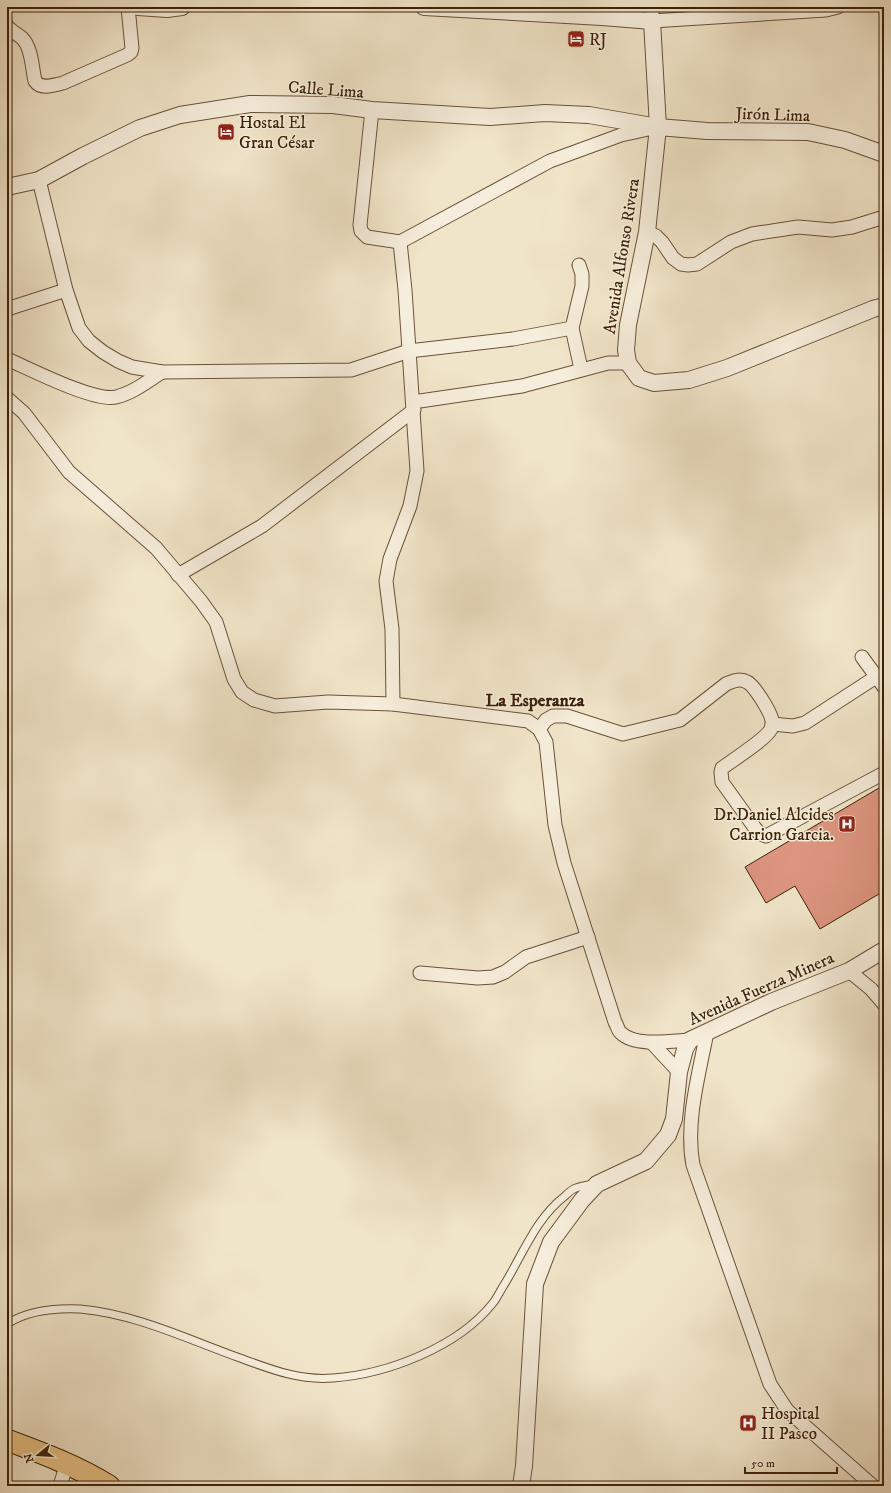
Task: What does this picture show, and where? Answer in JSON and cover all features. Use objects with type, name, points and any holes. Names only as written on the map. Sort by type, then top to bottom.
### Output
[{"type":"main road","points":[[7,1440],[67,1463],[97,1478],[109,1486]]},
{"type":"street","points":[[7,26],[11,31],[22,38],[27,45],[37,84],[42,86],[52,86],[63,83],[131,52],[132,48],[128,7]]},
{"type":"street","points":[[138,7],[167,9],[182,7]]},
{"type":"street","points":[[424,7],[652,14],[826,10],[838,7]]},
{"type":"street","name":"Avenida Alfonso Rivera","points":[[628,363],[626,350],[628,325],[647,232],[658,127],[652,14]]},
{"type":"street","name":"Calle Lima","points":[[7,187],[39,180],[140,128],[180,115],[250,104],[333,105],[372,110],[490,117],[546,113],[589,115],[658,127]]},
{"type":"street","points":[[372,110],[360,225],[361,231],[367,237],[400,242],[550,161],[621,135],[658,127]]},
{"type":"street","name":"Jirón Lima","points":[[658,127],[707,131],[808,132],[845,140],[884,154]]},
{"type":"street","points":[[39,180],[66,290],[79,328],[89,342],[118,361],[132,367],[162,372],[351,370],[409,351],[513,339],[572,328]]},
{"type":"street","points":[[647,232],[656,236],[673,258],[681,264],[688,265],[697,264],[731,242],[752,234],[798,227],[832,230],[852,227],[884,217]]},
{"type":"street","points":[[394,704],[392,629],[386,581],[390,559],[410,506],[417,471],[414,406],[400,242]]},
{"type":"street","points":[[578,265],[582,274],[582,286],[572,328],[581,369]]},
{"type":"street","points":[[7,309],[66,290]]},
{"type":"street","points":[[178,575],[262,526],[414,406],[522,386],[608,363],[628,363],[639,378],[654,383],[689,380],[727,368],[873,309],[884,306]]},
{"type":"street","points":[[7,359],[72,388],[107,398],[128,393],[162,372]]},
{"type":"street","points":[[7,398],[24,413],[70,472],[156,548],[201,601],[216,622],[234,679],[242,692],[254,700],[275,706],[328,702],[394,704],[528,721],[539,729],[546,742],[555,826],[562,856],[615,1022],[620,1033],[629,1039],[652,1042],[690,1040]]},
{"type":"street","points":[[772,724],[793,726],[805,723],[880,682],[862,657]]},
{"type":"street","points":[[539,729],[546,720],[553,716],[567,716],[623,734],[680,720],[726,684],[733,681],[746,681],[752,685],[768,711],[772,719],[772,724],[767,734],[722,768],[722,782],[759,833],[766,836],[771,835],[884,774]]},
{"type":"street","points":[[420,974],[478,978],[493,976],[505,972],[526,957],[588,937]]},
{"type":"street","name":"Avenida Fuerza Minera","points":[[597,1184],[646,1162],[668,1136],[674,1119],[679,1072],[685,1050],[690,1040],[771,1002],[849,971],[884,950]]},
{"type":"street","points":[[849,971],[871,989],[884,1004]]},
{"type":"street","points":[[707,1032],[691,1123],[690,1148],[693,1165],[770,1384],[787,1410],[866,1482],[873,1486]]},
{"type":"street","points":[[652,1042],[679,1072]]},
{"type":"street","points":[[521,1486],[524,1466],[535,1284],[552,1242],[582,1200],[597,1184]]},
{"type":"street","points":[[60,1486],[67,1463]]},
{"type":"lane","points":[[7,1324],[32,1313],[62,1308],[96,1311],[149,1323],[270,1369],[302,1378],[332,1378],[397,1365],[436,1349],[468,1328],[493,1303],[534,1231],[553,1205],[575,1188],[597,1184]]},
{"type":"building","name":"Dr.Daniel Alcides Carrion Garcia.","points":[[884,785],[884,891],[820,929],[795,886],[766,903],[745,867]]},
{"type":"place","name":"RJ","points":[[576,39]]},
{"type":"place","name":"Hostal El Gran César","points":[[226,132]]},
{"type":"place","name":"Dr.Daniel Alcides Carrion Garcia.","points":[[847,824]]},
{"type":"place","name":"Hospital II Pasco","points":[[748,1423]]},
{"type":"district","name":"La Esperanza","points":[[535,700]]}]
